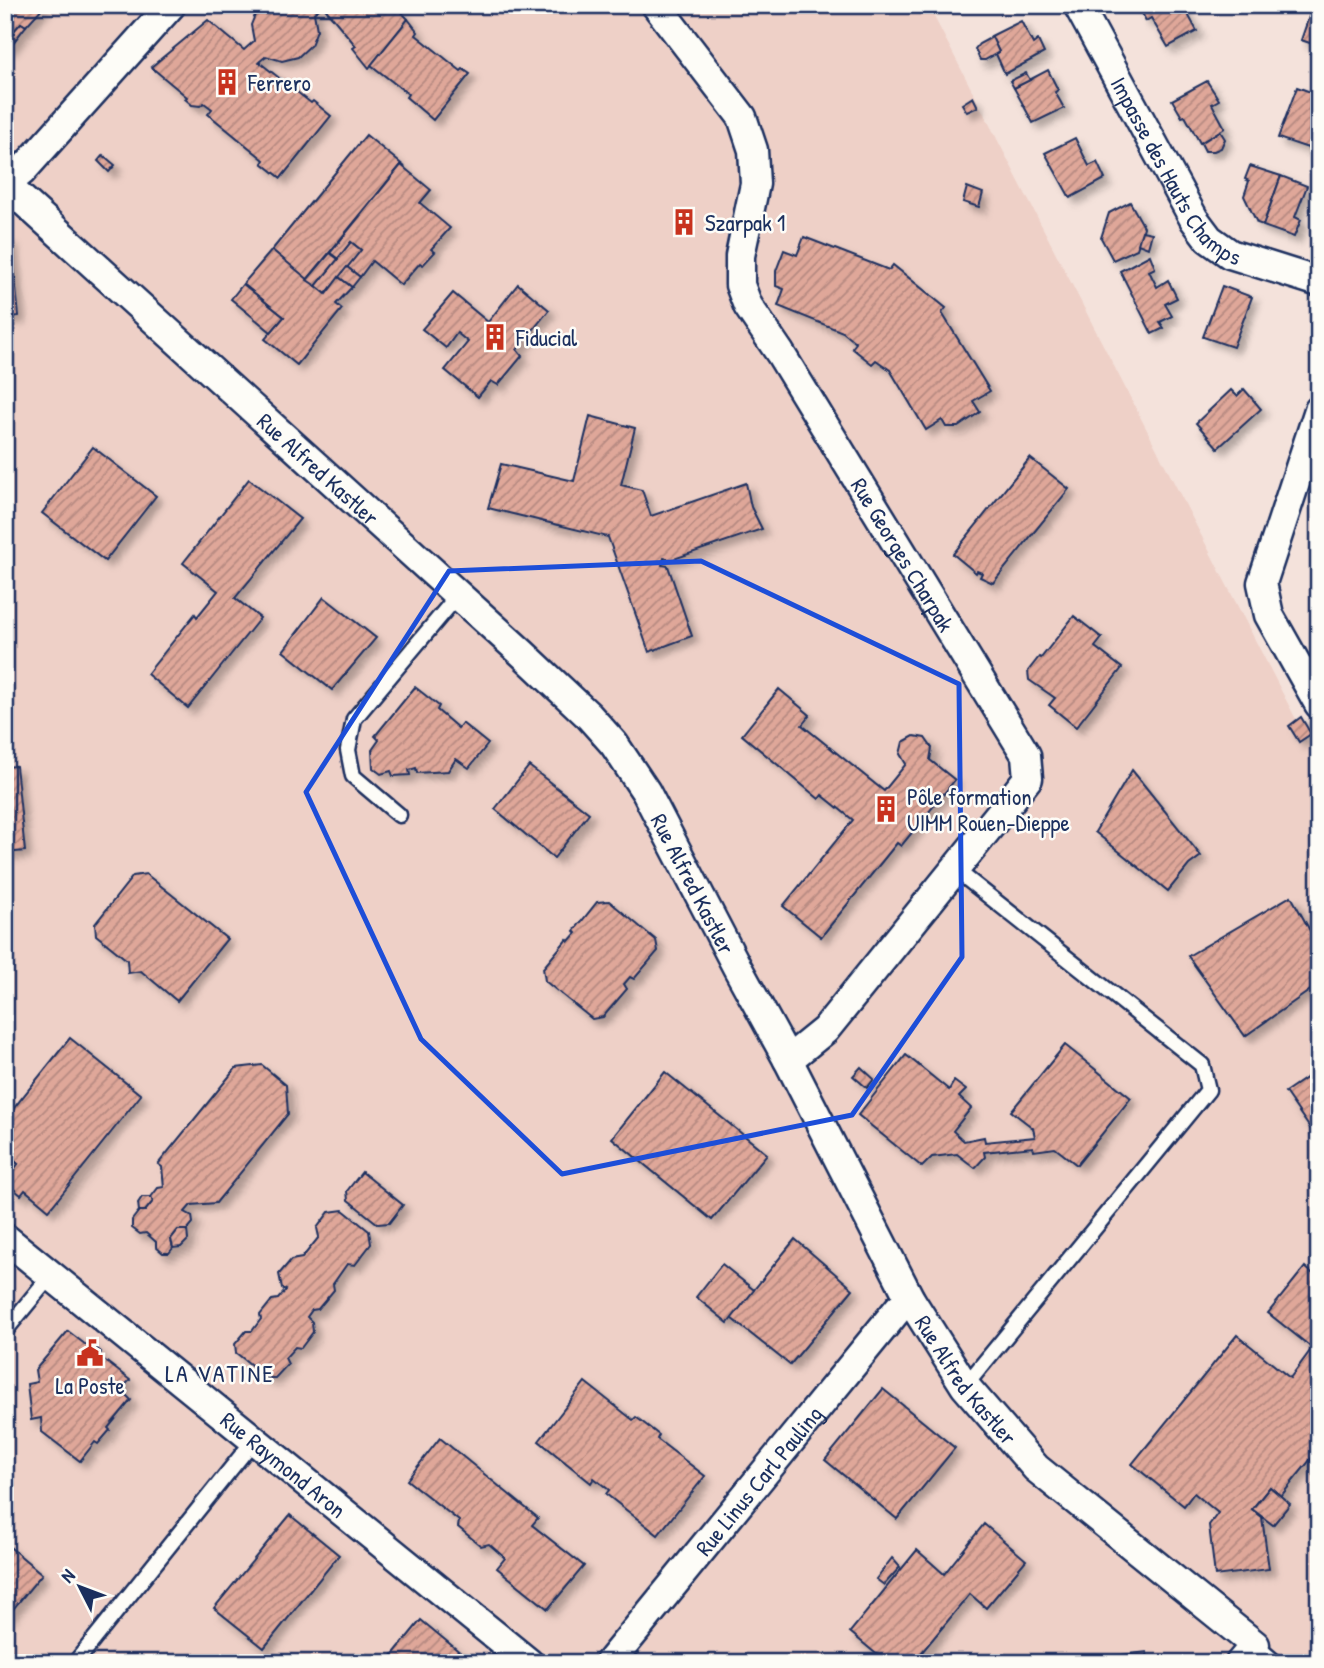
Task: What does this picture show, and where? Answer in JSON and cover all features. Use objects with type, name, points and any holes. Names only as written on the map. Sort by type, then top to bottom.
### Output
[{"type":"street","points":[[5,185],[22,171],[171,5]]},
{"type":"street","name":"Rue Georges Charpak","points":[[656,5],[742,117],[753,150],[755,184],[740,256],[740,285],[748,306],[780,353],[1026,755],[1028,778],[825,1030],[788,1060]]},
{"type":"street","name":"Impasse des Hauts Champs","points":[[1078,5],[1194,219],[1209,239],[1230,254],[1319,282]]},
{"type":"street","name":"Rue Alfred Kastler","points":[[5,185],[458,595],[589,716],[614,744],[646,792],[788,1060],[910,1299],[965,1386],[1036,1468],[1257,1657]]},
{"type":"street","points":[[1319,410],[1262,583],[1269,615],[1319,704]]},
{"type":"street","name":"Rue Raymond Aron","points":[[5,1238],[529,1663]]},
{"type":"street","name":"Rue Linus Carl Pauling","points":[[609,1663],[781,1449],[898,1308],[910,1299]]},
{"type":"lane","points":[[399,815],[353,776],[348,750],[354,719],[458,595]]},
{"type":"lane","points":[[956,870],[1202,1065],[1208,1090],[965,1386]]},
{"type":"lane","points":[[5,1331],[51,1275]]},
{"type":"lane","points":[[75,1663],[254,1440]]},
{"type":"highlighted area","points":[[701,561],[959,684],[962,957],[852,1115],[562,1174],[421,1039],[306,792],[449,571]]},
{"type":"shaded area","points":[[5,5],[928,5],[1319,764],[1319,1663],[5,1663]]},
{"type":"building","points":[[5,5],[45,5],[26,26],[21,23],[5,41]]},
{"type":"building","name":"Ferrero","points":[[262,5],[392,5],[408,19],[369,68],[353,48],[356,46],[323,6],[314,13],[317,30],[311,45],[298,57],[282,61],[266,56],[259,62],[331,116],[281,178],[262,163],[264,160],[208,114],[212,109],[204,103],[200,106],[192,105],[185,99],[187,97],[151,67],[208,20],[244,50],[254,41],[251,25]]},
{"type":"building","points":[[1138,5],[1183,5],[1197,31],[1168,47],[1151,18],[1146,21]]},
{"type":"building","points":[[1313,5],[1319,5],[1319,46],[1301,40]]},
{"type":"building","points":[[408,19],[418,32],[416,35],[461,71],[463,69],[470,74],[433,120],[406,97],[408,94],[371,65]]},
{"type":"building","points":[[1021,21],[1033,44],[1038,40],[1044,53],[1005,74],[991,36]]},
{"type":"building","points":[[21,23],[26,26],[9,48],[5,49],[5,41]]},
{"type":"building","points":[[992,37],[999,52],[980,60],[975,49]]},
{"type":"building","points":[[1048,70],[1064,108],[1033,123],[1014,88]]},
{"type":"building","points":[[1026,73],[1030,80],[1014,88],[1010,81]]},
{"type":"building","points":[[1207,81],[1219,100],[1212,104],[1225,128],[1200,143],[1185,116],[1182,117],[1172,100]]},
{"type":"building","points":[[1297,87],[1319,95],[1319,118],[1308,148],[1278,138]]},
{"type":"building","points":[[973,97],[978,107],[967,112],[962,104]]},
{"type":"building","points":[[1220,131],[1225,139],[1221,148],[1205,151],[1201,143]]},
{"type":"building","points":[[366,135],[405,167],[401,165],[307,280],[272,250]]},
{"type":"building","points":[[1075,138],[1089,166],[1097,162],[1105,179],[1070,198],[1045,153]]},
{"type":"building","points":[[103,155],[115,165],[109,172],[98,161]]},
{"type":"building","points":[[401,165],[431,190],[420,203],[450,228],[431,249],[435,252],[423,265],[420,263],[401,285],[372,261],[360,277],[347,267],[361,250],[351,242],[338,259],[330,253]]},
{"type":"building","points":[[1250,166],[1281,176],[1263,225],[1257,223],[1244,196],[1249,181],[1245,179]]},
{"type":"building","points":[[1281,176],[1307,186],[1295,217],[1301,220],[1294,237],[1263,226]]},
{"type":"building","points":[[967,187],[983,193],[979,207],[963,202]]},
{"type":"building","points":[[1130,202],[1144,227],[1137,249],[1113,260],[1101,238],[1109,213]]},
{"type":"building","points":[[1142,231],[1152,233],[1148,248],[1138,244]]},
{"type":"building","points":[[804,237],[889,270],[893,265],[946,308],[942,313],[990,391],[973,401],[980,412],[958,427],[946,427],[942,420],[926,430],[890,370],[876,360],[872,364],[852,348],[856,343],[843,332],[778,306],[784,289],[776,286],[776,271],[784,250],[797,255]]},
{"type":"building","points":[[5,240],[11,240],[19,316],[5,318]]},
{"type":"building","points":[[351,242],[361,250],[326,294],[316,286]]},
{"type":"building","points":[[272,250],[326,294],[339,277],[352,287],[336,304],[342,309],[297,365],[265,339],[284,317],[243,284]]},
{"type":"building","points":[[330,253],[338,259],[316,286],[307,280]]},
{"type":"building","points":[[1150,255],[1155,268],[1149,271],[1157,287],[1168,280],[1177,298],[1165,304],[1172,316],[1160,322],[1164,328],[1152,334],[1120,271]]},
{"type":"building","points":[[347,267],[360,277],[352,287],[339,277]]},
{"type":"building","points":[[243,284],[284,317],[271,332],[231,299]]},
{"type":"building","name":"Fiducial","points":[[518,284],[549,310],[517,350],[522,356],[498,385],[491,381],[478,397],[445,370],[468,342],[457,333],[446,348],[422,329],[453,293],[488,322]]},
{"type":"building","points":[[1222,286],[1252,297],[1233,347],[1203,337]]},
{"type":"building","points":[[1244,389],[1261,409],[1218,448],[1196,423],[1231,390],[1237,396]]},
{"type":"building","points":[[590,416],[635,428],[621,485],[642,490],[651,516],[746,483],[751,507],[762,529],[671,560],[664,558],[662,565],[668,566],[692,636],[649,652],[608,537],[488,508],[501,464],[574,481]]},
{"type":"building","points":[[93,447],[156,496],[105,561],[42,513]]},
{"type":"building","points":[[1030,458],[1069,489],[993,583],[980,577],[982,573],[976,573],[953,554]]},
{"type":"building","points":[[249,479],[300,519],[235,598],[260,618],[188,708],[147,674],[195,614],[197,617],[218,591],[183,563]]},
{"type":"building","points":[[324,597],[376,638],[332,690],[283,651]]},
{"type":"building","points":[[1074,616],[1102,638],[1095,647],[1122,668],[1076,727],[1049,705],[1055,698],[1029,680],[1028,671]]},
{"type":"building","points":[[415,687],[439,706],[437,710],[458,728],[462,723],[488,744],[469,768],[456,759],[448,771],[417,773],[416,768],[409,770],[410,775],[393,776],[391,771],[381,774],[373,768],[372,750],[379,740],[375,736]]},
{"type":"building","name":"Pôle formation UIMM Rouen-Dieppe","points":[[779,689],[810,715],[802,725],[884,791],[906,764],[900,754],[903,742],[914,736],[925,738],[932,748],[930,760],[955,780],[901,846],[897,843],[821,937],[783,906],[853,820],[822,795],[819,799],[742,735]]},
{"type":"building","points":[[1301,717],[1311,734],[1299,742],[1289,726]]},
{"type":"building","points":[[16,766],[25,851],[5,853],[5,767]]},
{"type":"building","points":[[529,766],[589,813],[554,858],[495,809]]},
{"type":"building","points":[[1132,770],[1201,856],[1189,865],[1168,891],[1095,832]]},
{"type":"building","points":[[146,874],[227,939],[177,1001],[141,971],[128,973],[127,960],[96,935],[95,924],[133,876]]},
{"type":"building","points":[[1291,896],[1319,947],[1319,984],[1245,1036],[1188,956]]},
{"type":"building","points":[[609,901],[656,940],[658,951],[634,979],[630,977],[624,984],[627,989],[603,1017],[592,1019],[545,981],[543,968],[567,939],[569,941],[576,933],[574,931],[597,902]]},
{"type":"building","points":[[70,1038],[141,1095],[49,1210],[25,1190],[21,1195],[5,1182],[18,1164],[5,1153],[5,1119]]},
{"type":"building","points":[[1065,1045],[1131,1098],[1077,1165],[1055,1148],[1034,1151],[1033,1147],[984,1152],[985,1157],[975,1168],[957,1154],[932,1157],[922,1167],[858,1115],[906,1055],[949,1090],[954,1081],[966,1090],[959,1097],[971,1108],[953,1131],[964,1141],[984,1137],[985,1142],[1035,1137],[1033,1128],[1011,1111]]},
{"type":"building","points":[[262,1065],[286,1085],[288,1114],[216,1203],[191,1205],[185,1212],[192,1216],[193,1223],[187,1230],[178,1230],[171,1239],[173,1248],[169,1253],[163,1253],[146,1233],[140,1234],[132,1228],[132,1220],[139,1211],[145,1211],[158,1188],[164,1187],[162,1167],[158,1164],[236,1068]]},
{"type":"building","points":[[861,1067],[874,1079],[867,1088],[853,1076]]},
{"type":"building","points":[[1319,1069],[1319,1141],[1285,1092]]},
{"type":"building","points":[[665,1072],[767,1154],[712,1220],[612,1138]]},
{"type":"building","points":[[5,1153],[18,1164],[5,1181]]},
{"type":"building","points":[[362,1172],[403,1205],[389,1223],[378,1224],[348,1200],[347,1191]]},
{"type":"building","points":[[142,1197],[151,1197],[153,1201],[145,1211],[139,1211],[138,1203]]},
{"type":"building","points":[[343,1210],[369,1231],[371,1244],[355,1265],[347,1264],[333,1284],[334,1290],[318,1309],[312,1310],[307,1317],[312,1322],[313,1332],[301,1348],[295,1347],[285,1358],[288,1364],[275,1378],[268,1378],[236,1353],[235,1344],[246,1331],[252,1331],[272,1300],[278,1299],[286,1290],[282,1288],[279,1274],[291,1260],[302,1258],[319,1237],[317,1228],[329,1212]]},
{"type":"building","points":[[178,1230],[187,1230],[188,1240],[181,1247],[173,1248],[171,1239]]},
{"type":"building","points":[[795,1239],[853,1289],[790,1365],[731,1318]]},
{"type":"building","points":[[722,1264],[754,1290],[728,1323],[696,1297]]},
{"type":"building","points":[[1305,1267],[1319,1279],[1319,1358],[1310,1351],[1312,1348],[1268,1313]]},
{"type":"building","points":[[68,1331],[86,1345],[89,1342],[101,1352],[99,1356],[130,1380],[124,1386],[126,1395],[131,1400],[108,1428],[110,1430],[98,1444],[95,1442],[80,1461],[42,1432],[41,1418],[31,1420],[27,1384],[37,1382],[35,1370]]},
{"type":"building","points":[[1237,1335],[1290,1378],[1310,1351],[1319,1358],[1319,1449],[1281,1496],[1270,1487],[1252,1509],[1262,1517],[1269,1569],[1215,1576],[1209,1525],[1218,1513],[1194,1493],[1184,1506],[1132,1464]]},
{"type":"building","points":[[585,1382],[633,1420],[636,1417],[659,1435],[657,1439],[705,1476],[658,1535],[606,1494],[609,1490],[594,1478],[591,1483],[539,1441]]},
{"type":"building","points":[[883,1389],[955,1448],[897,1519],[825,1460]]},
{"type":"building","points":[[440,1438],[538,1518],[532,1525],[584,1566],[548,1609],[497,1568],[505,1558],[489,1544],[481,1546],[458,1527],[459,1521],[407,1480]]},
{"type":"building","points":[[1270,1487],[1290,1504],[1273,1525],[1252,1509]]},
{"type":"building","points":[[290,1515],[339,1555],[264,1648],[214,1608]]},
{"type":"building","points":[[984,1524],[1026,1560],[986,1608],[970,1594],[913,1663],[887,1663],[850,1632],[917,1550],[944,1574]]},
{"type":"building","points":[[5,1543],[42,1574],[5,1619]]},
{"type":"building","points":[[892,1558],[900,1567],[884,1585],[876,1579]]},
{"type":"building","points":[[421,1620],[473,1663],[386,1663]]},
{"type":"building","points":[[1147,1652],[1148,1663],[1077,1663],[1076,1660]]},
{"type":"place","name":"Ferrero","points":[[227,82]]},
{"type":"place","name":"Szarpak 1","points":[[684,222]]},
{"type":"place","name":"Fiducial","points":[[495,337]]},
{"type":"place","name":"Pôle formation UIMM Rouen-Dieppe","points":[[886,809]]},
{"type":"place","name":"La Poste","points":[[90,1353]]},
{"type":"district","name":"LA VATINE","points":[[220,1373]]}]
